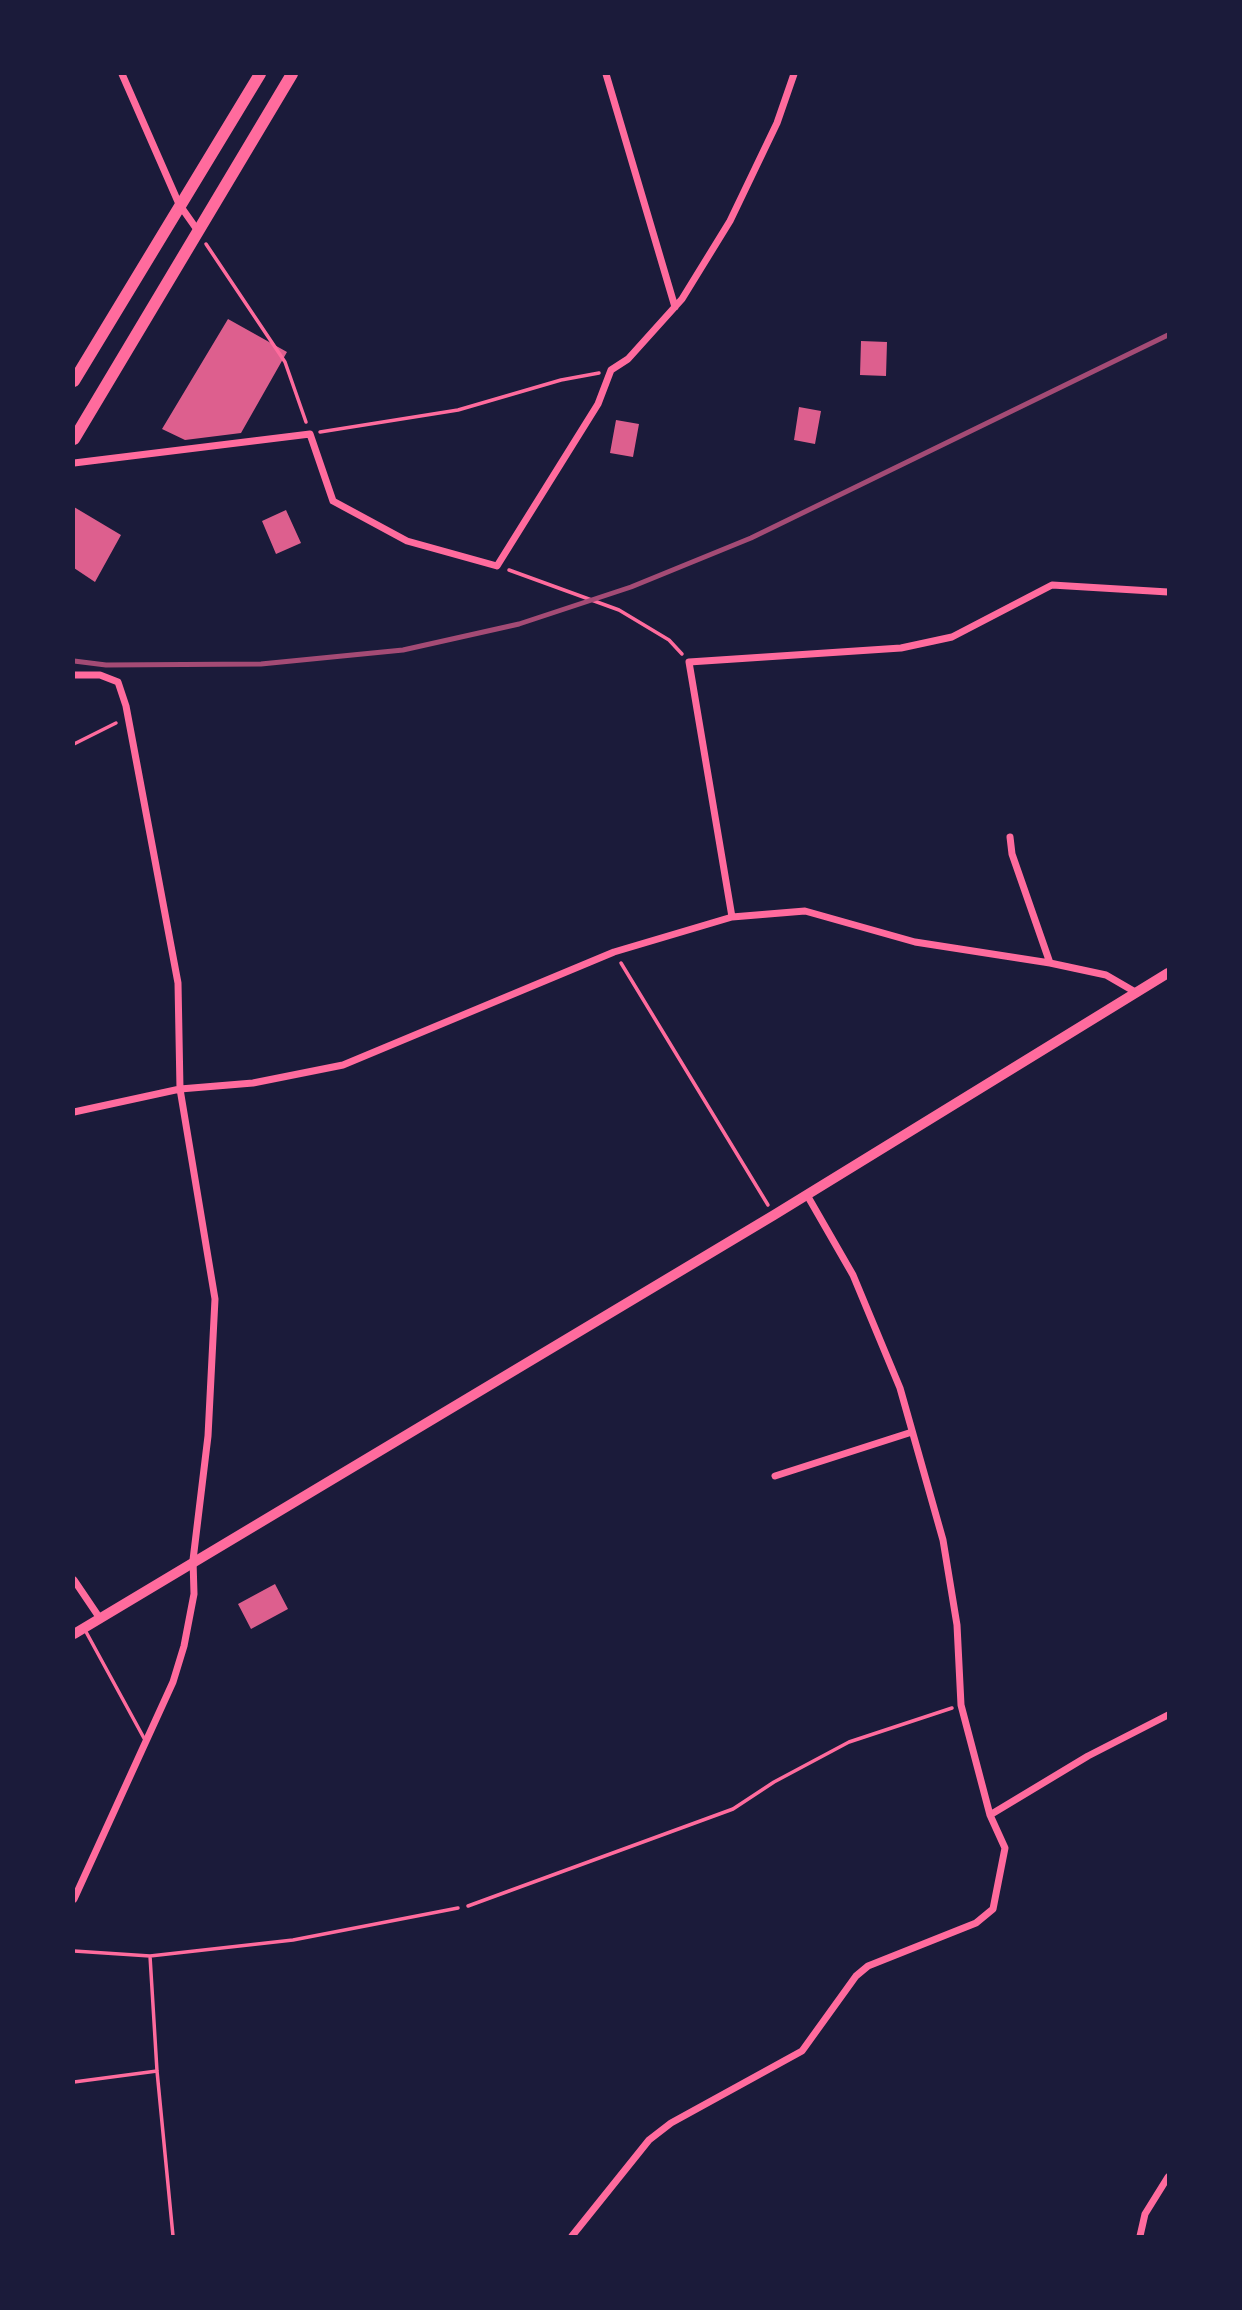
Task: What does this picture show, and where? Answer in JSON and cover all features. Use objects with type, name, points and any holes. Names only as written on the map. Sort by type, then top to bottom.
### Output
[{"type":"highway","points":[[74,381],[260,74]]},
{"type":"highway","points":[[74,439],[292,74]]},
{"type":"street","points":[[122,74],[179,204],[198,231]]},
{"type":"street","points":[[606,74],[675,307]]},
{"type":"street","points":[[74,463],[310,434],[333,501],[407,541],[497,566],[597,404],[611,370],[628,359],[675,307],[730,221],[777,123],[794,74]]},
{"type":"street","points":[[732,916],[689,662],[914,645],[951,637],[1052,585],[1168,592]]},
{"type":"street","points":[[74,675],[100,675],[118,682],[128,717],[178,983],[180,1089],[215,1299],[208,1436],[193,1560],[194,1594],[184,1646],[173,1682],[74,1899]]},
{"type":"street","points":[[1010,837],[1012,854],[1049,962]]},
{"type":"street","points":[[74,1112],[180,1089],[253,1083],[343,1065],[614,953],[732,916],[805,911],[915,942],[1049,962],[1106,975],[1137,993]]},
{"type":"street","points":[[74,1634],[193,1560],[774,1215],[1168,974]]},
{"type":"street","points":[[572,2236],[649,2140],[671,2123],[802,2052],[856,1976],[868,1966],[985,1917],[992,1909],[1005,1848],[990,1815],[961,1705],[957,1625],[943,1540],[900,1388],[853,1275],[807,1195]]},
{"type":"street","points":[[775,1476],[912,1432]]},
{"type":"street","points":[[74,1580],[100,1617]]},
{"type":"street","points":[[990,1815],[1088,1756],[1168,1715]]},
{"type":"street","points":[[1140,2236],[1144,2214],[1168,2176]]},
{"type":"lane","points":[[84,1628],[146,1741]]},
{"type":"lane","points":[[74,1951],[150,1956],[293,1940],[458,1908]]},
{"type":"lane","points":[[150,1956],[157,2071],[173,2236]]},
{"type":"lane","points":[[74,2082],[157,2071]]},
{"type":"path","points":[[198,231],[285,362],[310,434],[458,410],[561,380],[611,370]]},
{"type":"path","points":[[497,566],[619,610],[669,640],[689,662]]},
{"type":"path","points":[[74,744],[128,717]]},
{"type":"path","points":[[614,953],[774,1215]]},
{"type":"path","points":[[458,1908],[733,1809],[774,1782],[849,1742],[961,1705]]},
{"type":"building","points":[[228,319],[287,352],[241,433],[185,440],[162,429]]},
{"type":"building","points":[[861,341],[887,342],[886,376],[860,375]]},
{"type":"building","points":[[799,407],[821,411],[815,444],[794,440]]},
{"type":"building","points":[[616,420],[639,424],[633,457],[610,453]]},
{"type":"building","points":[[74,507],[121,535],[95,582],[74,568]]},
{"type":"building","points":[[286,510],[301,543],[276,554],[262,521]]},
{"type":"building","points":[[275,1584],[288,1609],[251,1629],[238,1604]]},
{"type":"railway","points":[[74,661],[106,665],[261,664],[403,650],[519,624],[631,587],[751,538],[1168,335]]}]
